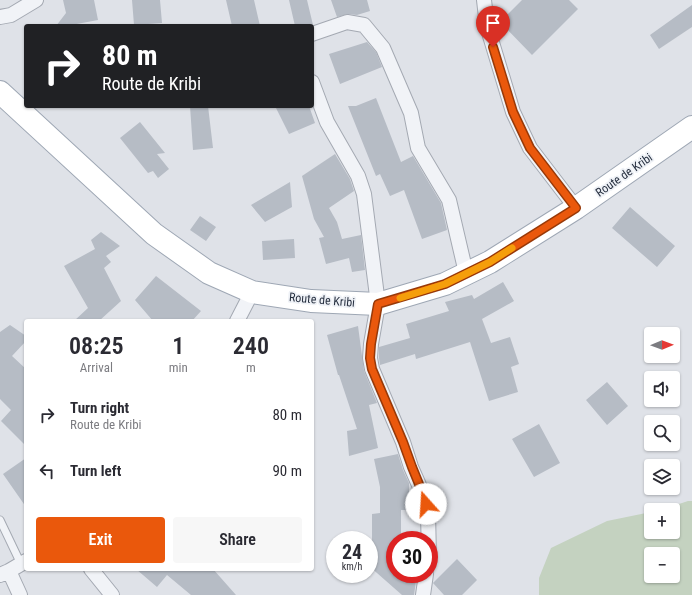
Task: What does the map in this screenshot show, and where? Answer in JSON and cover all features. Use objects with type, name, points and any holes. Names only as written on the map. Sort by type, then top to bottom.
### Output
[{"type":"main road","name":"Route de Kribi","points":[[0,92],[154,234],[209,273],[252,292],[311,301],[378,304],[445,284],[490,262],[576,208],[692,127]]},
{"type":"street","points":[[0,17],[11,16],[36,0]]},
{"type":"street","points":[[484,0],[491,40],[513,112],[530,148],[576,208]]},
{"type":"street","points":[[314,33],[347,22],[364,25],[383,48],[411,113],[418,148],[449,200],[466,274]]},
{"type":"street","points":[[314,87],[327,122],[358,176],[364,194],[378,304],[371,344],[370,358],[372,369],[423,494],[428,513],[428,531]]},
{"type":"street","points":[[238,319],[252,292]]},
{"type":"street","points":[[20,595],[4,573],[24,562]]},
{"type":"street","points":[[94,571],[112,595]]},
{"type":"street","points":[[423,595],[425,583]]},
{"type":"lane","points":[[0,520],[24,562]]},
{"type":"green space","points":[[692,501],[692,595],[539,595],[539,578],[551,548],[607,521],[644,513],[644,539],[680,539],[680,504]]},
{"type":"building","points":[[63,0],[94,0],[98,20],[77,24],[58,24],[66,13]]},
{"type":"building","points":[[132,0],[160,0],[162,23],[134,24]]},
{"type":"building","points":[[226,0],[254,0],[260,24],[232,24]]},
{"type":"building","points":[[289,0],[307,0],[313,24],[295,24]]},
{"type":"building","points":[[331,0],[367,0],[370,11],[357,15],[348,14],[337,17]]},
{"type":"building","points":[[522,0],[569,0],[578,9],[532,55],[500,22]]},
{"type":"building","points":[[692,5],[692,27],[659,49],[650,35]]},
{"type":"building","points":[[367,42],[376,52],[382,67],[340,84],[329,54]]},
{"type":"building","points":[[376,98],[401,162],[413,156],[441,203],[447,230],[422,239],[404,190],[390,196],[380,174],[376,176],[348,106],[356,106]]},
{"type":"building","points":[[190,108],[208,108],[213,148],[193,150]]},
{"type":"building","points":[[276,108],[310,108],[315,123],[289,134]]},
{"type":"building","points":[[140,122],[165,153],[157,154],[169,169],[158,178],[153,171],[148,173],[120,138]]},
{"type":"building","points":[[335,154],[350,179],[354,191],[329,208],[337,222],[342,239],[361,235],[365,270],[352,272],[349,258],[326,264],[319,238],[324,237],[314,219],[302,176]]},
{"type":"building","points":[[290,182],[292,207],[265,222],[251,205]]},
{"type":"building","points":[[630,207],[675,246],[657,267],[612,228]]},
{"type":"building","points":[[200,216],[216,227],[206,241],[190,230]]},
{"type":"building","points":[[101,232],[120,246],[106,256],[111,262],[104,268],[121,301],[101,319],[76,319],[88,308],[64,266],[95,249],[91,240]]},
{"type":"building","points":[[294,239],[295,258],[263,260],[262,241]]},
{"type":"building","points":[[156,276],[201,311],[194,319],[151,319],[135,300]]},
{"type":"building","points":[[503,282],[514,301],[482,319],[491,343],[510,337],[519,364],[511,367],[518,392],[489,401],[470,342],[416,359],[415,354],[380,365],[379,347],[410,338],[406,324],[449,311],[445,302],[472,295],[474,299]]},
{"type":"building","points":[[10,325],[24,335],[24,343],[12,356],[24,367],[24,444],[1,421],[11,410],[0,399],[0,332]]},
{"type":"building","points":[[358,326],[364,371],[377,403],[369,405],[378,448],[349,456],[347,431],[357,429],[338,375],[327,335]]},
{"type":"building","points":[[607,382],[628,406],[607,425],[586,400]]},
{"type":"building","points":[[539,424],[560,463],[534,477],[512,439]]},
{"type":"building","points":[[398,454],[409,483],[409,510],[401,510],[401,531],[386,531],[386,581],[378,574],[378,531],[372,531],[372,514],[380,513],[380,487],[374,459]]},
{"type":"building","points":[[24,459],[24,504],[3,474]]},
{"type":"building","points":[[457,559],[477,580],[462,595],[444,595],[433,583],[438,583],[438,578]]},
{"type":"building","points":[[138,571],[215,571],[236,595],[191,595],[167,575],[157,587]]},
{"type":"building","points":[[388,583],[416,583],[414,595],[402,595]]},
{"type":"slow traffic","points":[[400,298],[445,284],[490,262],[512,248]]},
{"type":"route","points":[[426,504],[403,442],[372,369],[370,358],[371,344],[378,304],[445,284],[490,262],[576,208],[530,148],[513,112],[493,47]]}]
